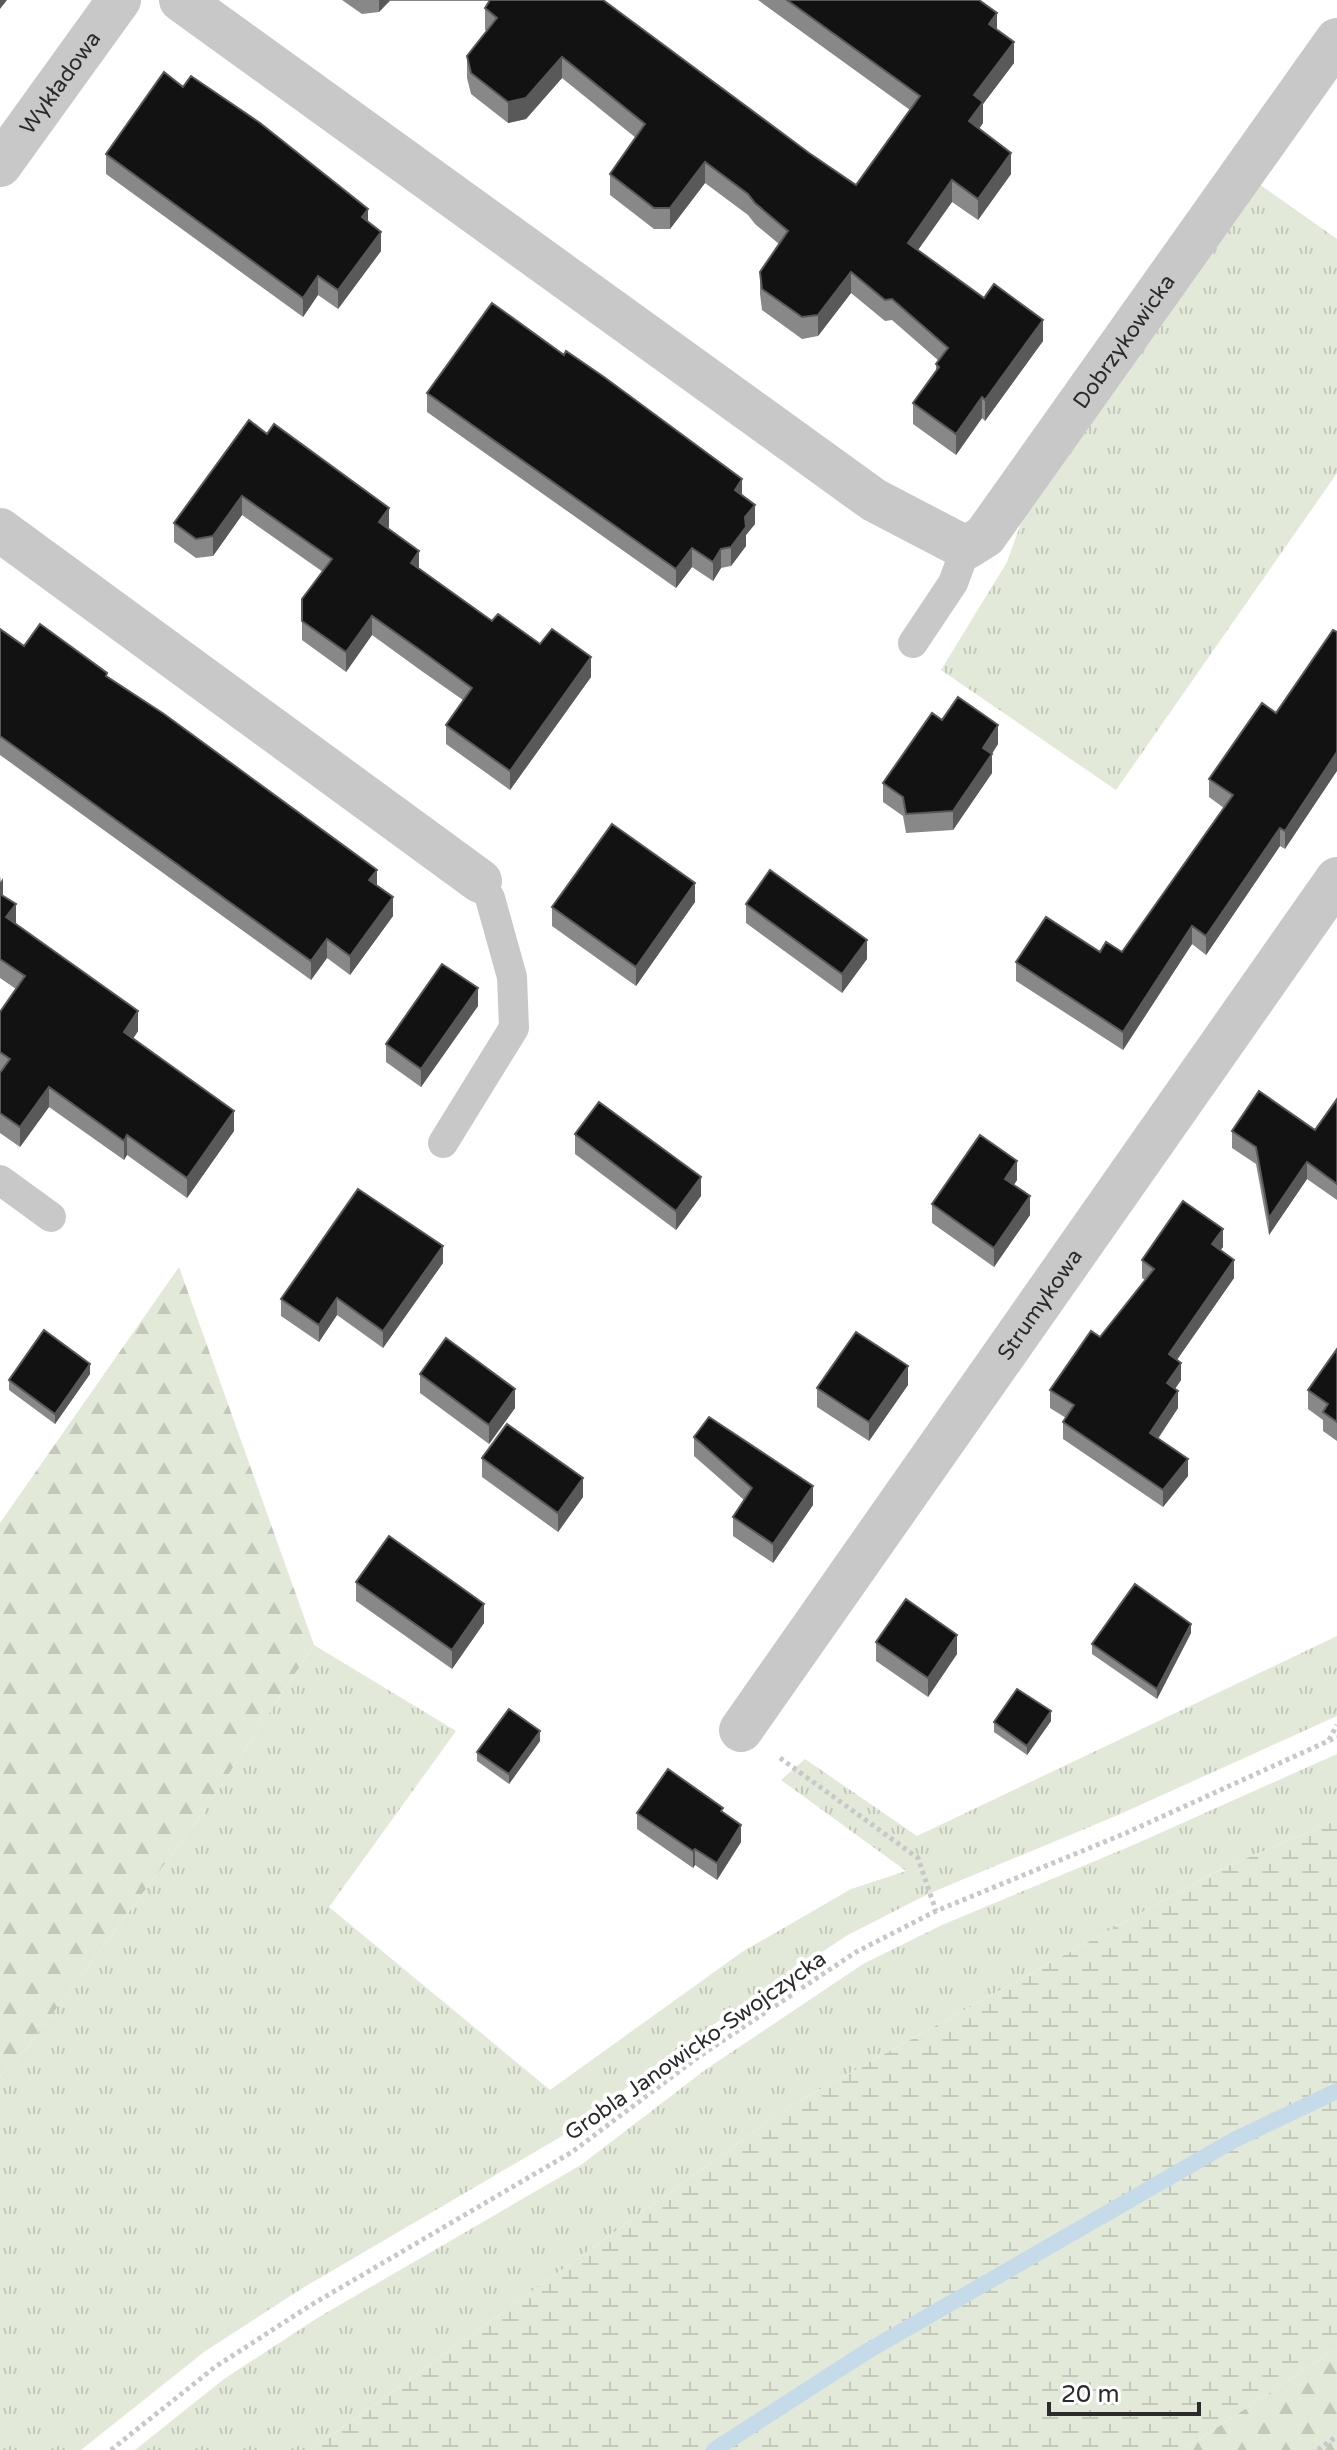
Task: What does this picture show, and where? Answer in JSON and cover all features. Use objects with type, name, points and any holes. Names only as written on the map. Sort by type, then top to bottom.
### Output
[{"type":"street","name":"Wykładowa","points":[[0,165],[119,0]]},
{"type":"street","points":[[181,0],[874,500],[966,548]]},
{"type":"street","name":"Dobrzykowicka","points":[[966,548],[985,536],[1337,40]]},
{"type":"street","points":[[0,530],[480,881]]},
{"type":"street","name":"Strumykowa","points":[[741,1730],[1337,879]]},
{"type":"lane","name":"Dobrzykowicka","points":[[913,643],[953,583],[966,548]]},
{"type":"lane","points":[[443,1143],[514,1028],[512,977],[490,898],[480,881]]},
{"type":"lane","points":[[0,1180],[51,1217]]},
{"type":"path","points":[[1328,1741],[1337,1725]]},
{"type":"path","points":[[741,1730],[918,1858],[936,1911]]},
{"type":"path","name":"Grobla Janowicko-Swojczycka","points":[[111,2450],[215,2367],[311,2305],[572,2152],[697,2058],[856,1952],[936,1911],[1126,1833],[1337,1737]]},
{"type":"path","points":[[1318,2450],[1337,2436]]},
{"type":"green space","points":[[1259,184],[1337,239],[1337,473],[1116,790],[941,670],[1007,562],[1021,523]]},
{"type":"green space","points":[[179,1267],[314,1645],[205,1810],[26,2049],[0,2077],[0,1523]]},
{"type":"green space","points":[[1337,1636],[1337,1716],[1118,1815],[928,1894],[846,1936],[686,2043],[562,2136],[301,2289],[204,2352],[81,2450],[0,2450],[0,2077],[26,2049],[205,1810],[314,1645],[456,1731],[329,1907],[550,2090],[742,1952],[851,1889],[906,1871],[781,1780],[805,1759],[917,1836]]},
{"type":"green space","points":[[1337,1754],[1337,1820],[1219,1870],[790,2106],[311,2450],[135,2450],[224,2379],[319,2317],[581,2165],[705,2070],[863,1964],[942,1925],[1131,1846]]},
{"type":"green space","points":[[1337,1820],[1337,2348],[1183,2450],[311,2450],[790,2106],[1219,1870]]},
{"type":"green space","points":[[1337,2348],[1337,2450],[1183,2450]]},
{"type":"building","points":[[490,0],[603,0],[856,185],[920,96],[787,0],[979,0],[997,13],[989,24],[1014,42],[974,95],[983,102],[969,121],[1011,153],[978,199],[952,180],[908,243],[984,298],[994,284],[1043,320],[985,400],[982,397],[956,434],[913,403],[939,367],[936,364],[948,348],[892,299],[885,300],[851,272],[818,315],[802,317],[762,289],[760,272],[788,231],[748,194],[705,162],[670,208],[654,208],[610,174],[645,124],[562,57],[526,98],[508,102],[471,73],[467,56],[497,18],[485,8]]},
{"type":"building","points":[[164,72],[183,87],[191,76],[260,123],[368,209],[362,217],[381,232],[338,290],[318,276],[303,298],[106,154]]},
{"type":"building","points":[[492,303],[564,355],[566,351],[604,377],[742,479],[735,490],[755,505],[745,517],[746,527],[731,547],[721,549],[713,562],[692,548],[676,569],[427,393]]},
{"type":"building","points":[[249,420],[267,434],[274,424],[389,508],[379,522],[419,551],[411,563],[492,621],[498,614],[540,644],[552,629],[591,657],[510,771],[446,725],[472,688],[423,652],[372,616],[346,652],[302,621],[302,599],[332,559],[242,496],[213,536],[196,539],[174,523]]},
{"type":"building","points":[[40,624],[107,673],[106,676],[164,714],[377,870],[369,880],[393,897],[350,956],[327,939],[311,961],[0,736],[0,629],[24,646]]},
{"type":"building","points":[[1333,630],[1337,632],[1337,752],[1285,831],[1280,828],[1206,936],[1192,926],[1123,1032],[1016,962],[1046,917],[1100,952],[1106,942],[1122,952],[1233,795],[1209,779],[1262,703],[1276,713]]},
{"type":"building","points":[[958,697],[998,725],[983,748],[992,754],[953,811],[906,814],[903,797],[883,783],[932,713],[942,720]]},
{"type":"building","points":[[612,824],[695,883],[636,967],[552,907]]},
{"type":"building","points":[[770,870],[867,940],[842,974],[746,904]]},
{"type":"building","points":[[0,894],[16,904],[6,917],[138,1011],[124,1032],[234,1111],[187,1178],[127,1135],[124,1141],[49,1087],[20,1127],[0,1113],[0,1073],[10,1059],[0,1052],[0,1012],[25,976],[0,959]]},
{"type":"building","points":[[442,964],[478,988],[421,1069],[386,1044]]},
{"type":"building","points":[[1259,1091],[1315,1130],[1337,1099],[1337,1184],[1307,1162],[1269,1218],[1256,1147],[1232,1131]]},
{"type":"building","points":[[599,1102],[701,1177],[676,1211],[575,1134]]},
{"type":"building","points":[[980,1135],[1017,1161],[1005,1179],[1030,1196],[994,1248],[932,1204]]},
{"type":"building","points":[[358,1189],[443,1246],[383,1331],[337,1298],[319,1325],[281,1299]]},
{"type":"building","points":[[1183,1201],[1223,1229],[1212,1244],[1234,1260],[1169,1354],[1181,1363],[1167,1383],[1178,1391],[1150,1433],[1188,1459],[1163,1490],[1063,1422],[1074,1405],[1050,1390],[1091,1331],[1100,1337],[1154,1269],[1142,1260]]},
{"type":"building","points":[[44,1330],[90,1364],[55,1414],[9,1380]]},
{"type":"building","points":[[856,1332],[908,1366],[869,1422],[817,1388]]},
{"type":"building","points":[[446,1338],[515,1389],[489,1425],[420,1374]]},
{"type":"building","points":[[1337,1349],[1337,1422],[1323,1412],[1328,1404],[1308,1390]]},
{"type":"building","points":[[709,1417],[813,1486],[773,1544],[733,1517],[752,1488],[694,1437]]},
{"type":"building","points":[[507,1424],[583,1478],[558,1513],[482,1458]]},
{"type":"building","points":[[389,1536],[484,1604],[452,1650],[356,1582]]},
{"type":"building","points":[[1135,1584],[1191,1624],[1157,1689],[1092,1644]]},
{"type":"building","points":[[906,1599],[957,1635],[928,1678],[876,1642]]},
{"type":"building","points":[[1017,1689],[1051,1711],[1027,1746],[994,1722]]},
{"type":"building","points":[[509,1709],[540,1731],[509,1774],[477,1752]]},
{"type":"building","points":[[668,1769],[723,1808],[721,1811],[741,1825],[717,1863],[695,1849],[693,1851],[637,1813]]},
{"type":"waterway","points":[[714,2450],[866,2352],[1234,2140],[1337,2091]]}]
